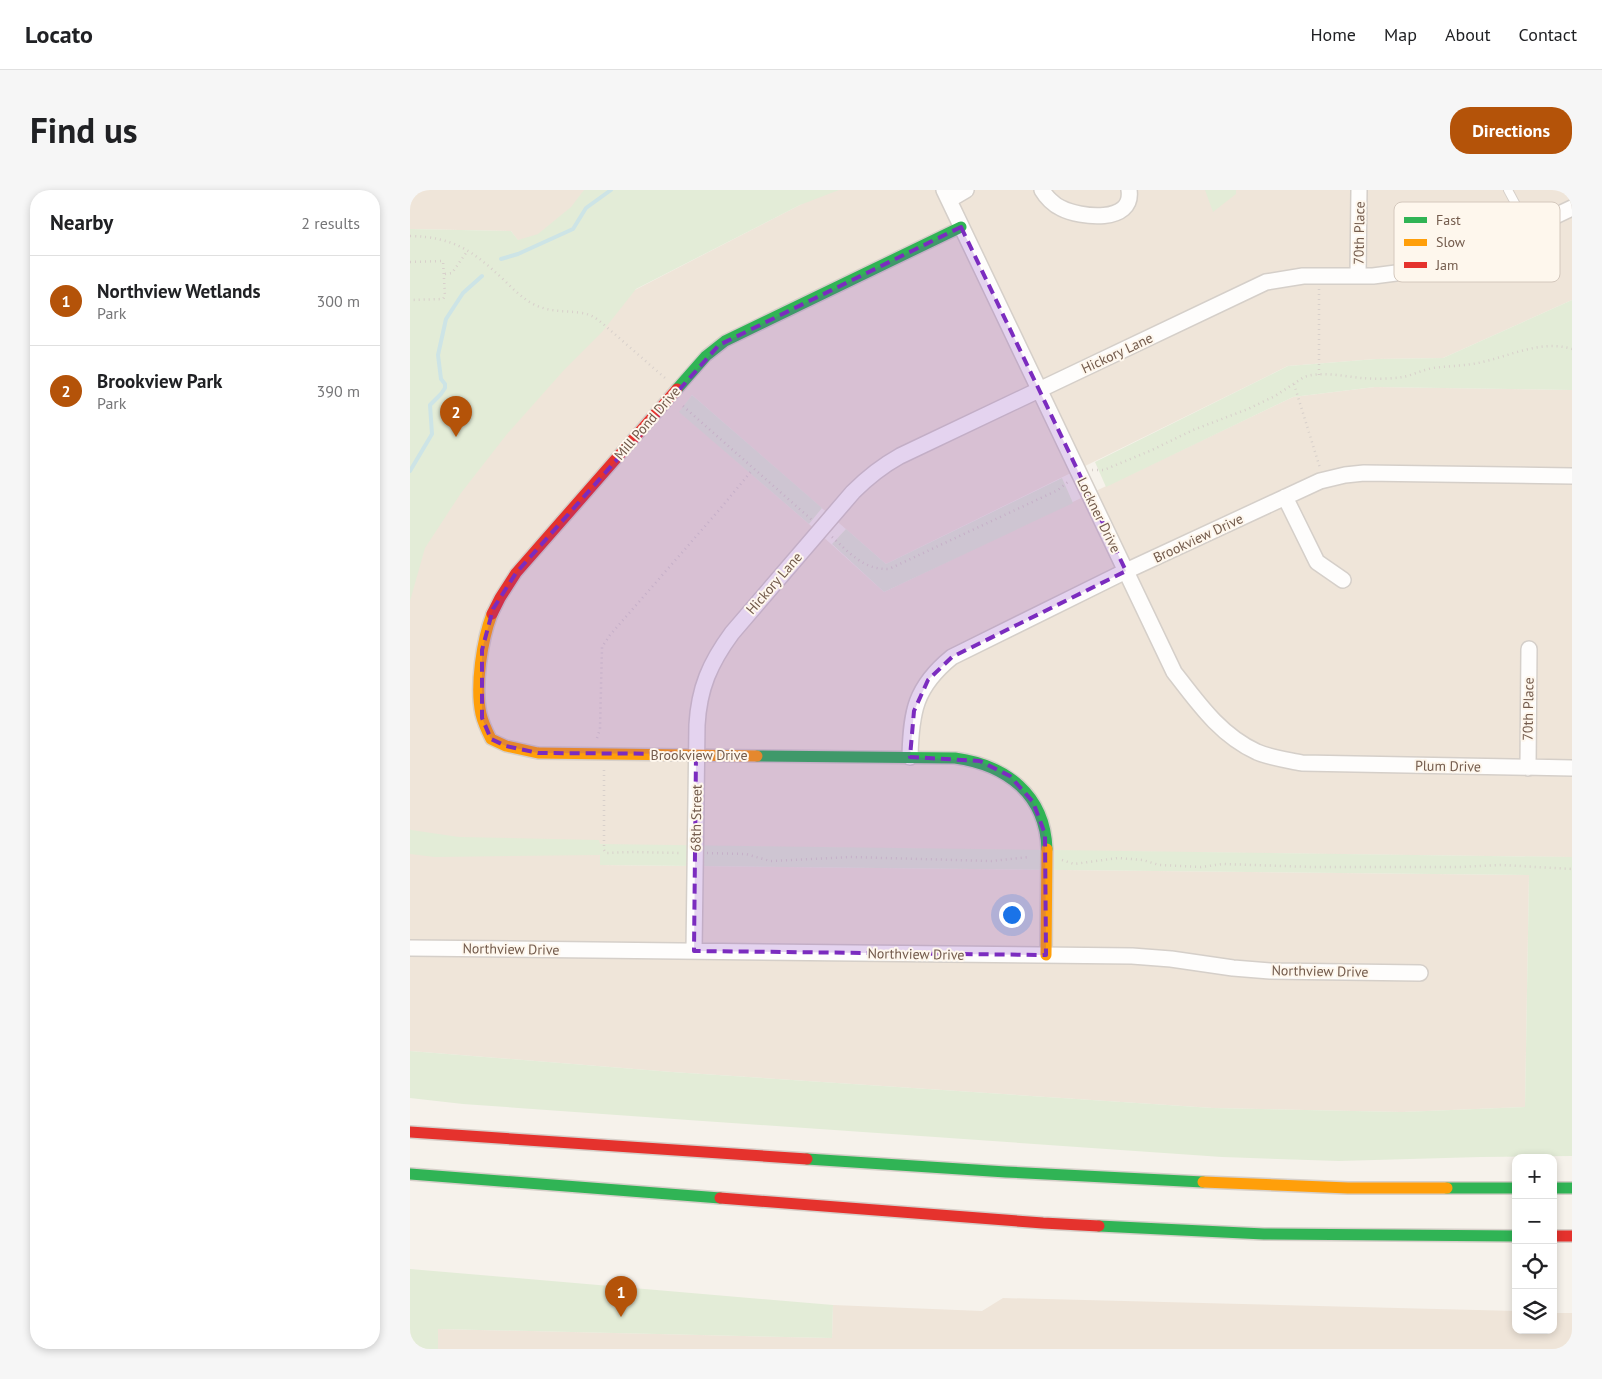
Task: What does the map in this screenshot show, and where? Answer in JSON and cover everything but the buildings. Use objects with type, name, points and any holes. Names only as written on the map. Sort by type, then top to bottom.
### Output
[{"type":"main road","name":"Mill Pond Drive","points":[[490,738],[482,718],[480,700],[481,665],[486,628],[503,590],[683,380],[719,345],[736,335],[961,228]]},
{"type":"main road","name":"Brookview Drive","points":[[490,738],[506,746],[538,753],[955,758],[980,761],[996,767],[1010,776],[1033,802],[1045,834],[1046,955]]},
{"type":"main road","points":[[410,1132],[996,1171],[1202,1182],[1348,1188],[1512,1188]]},
{"type":"main road","points":[[410,1174],[1043,1223],[1264,1234],[1512,1236]]},
{"type":"main road","points":[[1557,1188],[1572,1188]]},
{"type":"main road","points":[[1557,1236],[1572,1236]]},
{"type":"street","points":[[946,195],[966,190]]},
{"type":"street","points":[[1042,190],[1051,201],[1061,208],[1080,215],[1098,216],[1112,214],[1123,209],[1130,198],[1129,190]]},
{"type":"street","name":"70th Place","points":[[1358,276],[1359,190]]},
{"type":"street","name":"Lockner Drive","points":[[946,195],[1174,672],[1204,711],[1235,740],[1259,752],[1302,764],[1325,764]]},
{"type":"street","name":"Hickory Lane","points":[[1560,214],[1572,208]]},
{"type":"street","name":"Hickory Lane","points":[[732,633],[853,492],[883,465],[1266,282],[1303,276],[1373,276],[1394,274]]},
{"type":"street","name":"Brookview Drive","points":[[910,757],[911,729],[914,711],[920,694],[928,680],[952,657],[1126,571],[1324,480],[1364,472],[1572,476]]},
{"type":"street","points":[[1285,497],[1317,562],[1342,580]]},
{"type":"street","name":"68th Street","points":[[694,951],[698,708],[709,668],[732,633]]},
{"type":"street","name":"70th Place","points":[[1528,768],[1529,649]]},
{"type":"street","name":"Plum Drive","points":[[1325,764],[1572,768]]},
{"type":"street","name":"Northview Drive","points":[[410,948],[1132,956],[1171,958],[1233,968],[1270,971],[1420,973]]},
{"type":"lane","points":[[1508,190],[1515,202]]},
{"type":"path","points":[[410,236],[450,241],[468,250],[490,267],[514,290],[534,304],[555,311],[581,312],[592,316],[602,323],[672,384],[677,401],[861,563],[874,568],[889,569],[1058,490],[1080,473],[1111,468],[1200,427],[1248,409],[1275,396],[1304,377],[1331,374],[1363,378],[1403,377],[1432,368],[1480,363],[1528,349],[1542,347],[1572,349]]},
{"type":"path","points":[[445,274],[452,273],[468,250]]},
{"type":"path","points":[[410,262],[443,261],[445,274],[445,296],[443,299],[410,300]]},
{"type":"path","points":[[1319,276],[1319,375]]},
{"type":"path","points":[[1294,384],[1324,480]]},
{"type":"path","points":[[598,754],[594,748],[600,730],[602,647],[616,628],[753,469]]},
{"type":"highlighted area","points":[[961,227],[1126,571],[952,657],[928,680],[914,711],[910,757],[980,761],[1010,776],[1033,802],[1045,834],[1046,955],[694,951],[696,754],[538,753],[506,746],[491,739],[482,718],[482,650],[493,609],[516,573],[719,345]]},
{"type":"shaded area","points":[[410,190],[623,190],[524,249],[511,231],[410,229]]},
{"type":"shaded area","points":[[829,190],[1572,190],[1572,300],[1443,358],[1376,359],[1288,366],[886,564],[692,395],[680,412],[884,592],[1293,397],[1375,387],[1572,390],[1572,857],[600,845],[600,865],[1529,875],[1525,1107],[1402,1112],[1213,1108],[672,1072],[410,1051],[410,546],[593,329],[631,292]]},
{"type":"shaded area","points":[[1003,1298],[1512,1311],[1512,1334],[1557,1334],[1557,1313],[1572,1313],[1572,1349],[438,1349],[438,1329],[832,1338],[833,1305],[982,1311]]},
{"type":"green space","points":[[584,190],[839,190],[800,205],[636,289],[602,332],[564,370],[507,434],[461,493],[425,548],[410,601],[410,229],[511,231],[518,240],[538,234],[571,207]]},
{"type":"green space","points":[[1205,190],[1236,190],[1236,194],[1213,212]]},
{"type":"green space","points":[[1572,300],[1572,390],[1375,387],[1293,397],[1106,487],[1095,462],[1288,366],[1376,359],[1443,358]]},
{"type":"green space","points":[[692,395],[822,508],[809,524],[679,412]]},
{"type":"green space","points":[[1062,478],[1073,503],[884,592],[832,544],[846,529],[886,564]]},
{"type":"green space","points":[[410,829],[459,837],[599,840],[600,844],[1572,857],[1572,1156],[1512,1154],[1512,1157],[1339,1161],[1222,1157],[463,1104],[410,1098],[410,1051],[672,1072],[1213,1108],[1402,1112],[1525,1107],[1529,875],[600,865],[600,855],[435,857],[410,854]]},
{"type":"green space","points":[[410,1269],[833,1305],[832,1338],[438,1329],[438,1349],[410,1349]]},
{"type":"waterway","points":[[501,259],[518,254],[573,229],[586,208],[611,190]]},
{"type":"waterway","points":[[410,471],[432,434],[430,405],[445,388],[445,384],[441,379],[438,355],[446,319],[463,293],[482,276]]},
{"type":"traffic: fast","points":[[677,389],[706,356],[725,341],[961,227]]},
{"type":"traffic: fast","points":[[757,756],[955,758],[991,767],[1006,775],[1030,798],[1039,813],[1045,830],[1047,849]]},
{"type":"traffic: fast","points":[[807,1159],[1203,1182]]},
{"type":"traffic: fast","points":[[410,1174],[720,1198]]},
{"type":"traffic: fast","points":[[1447,1188],[1512,1188]]},
{"type":"traffic: fast","points":[[1557,1188],[1572,1188]]},
{"type":"traffic: fast","points":[[1099,1226],[1264,1234],[1512,1236]]},
{"type":"traffic: slow","points":[[492,614],[480,663],[479,677],[481,714],[491,739],[506,746],[538,753],[757,756]]},
{"type":"traffic: slow","points":[[1046,955],[1047,849]]},
{"type":"traffic: slow","points":[[1203,1182],[1348,1188],[1447,1188]]},
{"type":"traffic: jam","points":[[492,614],[516,573],[677,389]]},
{"type":"traffic: jam","points":[[410,1132],[807,1159]]},
{"type":"traffic: jam","points":[[720,1198],[1099,1226]]},
{"type":"traffic: jam","points":[[1557,1236],[1572,1236]]},
{"type":"place","name":"Brookview Park","points":[[456,437]]},
{"type":"place","name":"Northview Wetlands","points":[[621,1317]]}]
